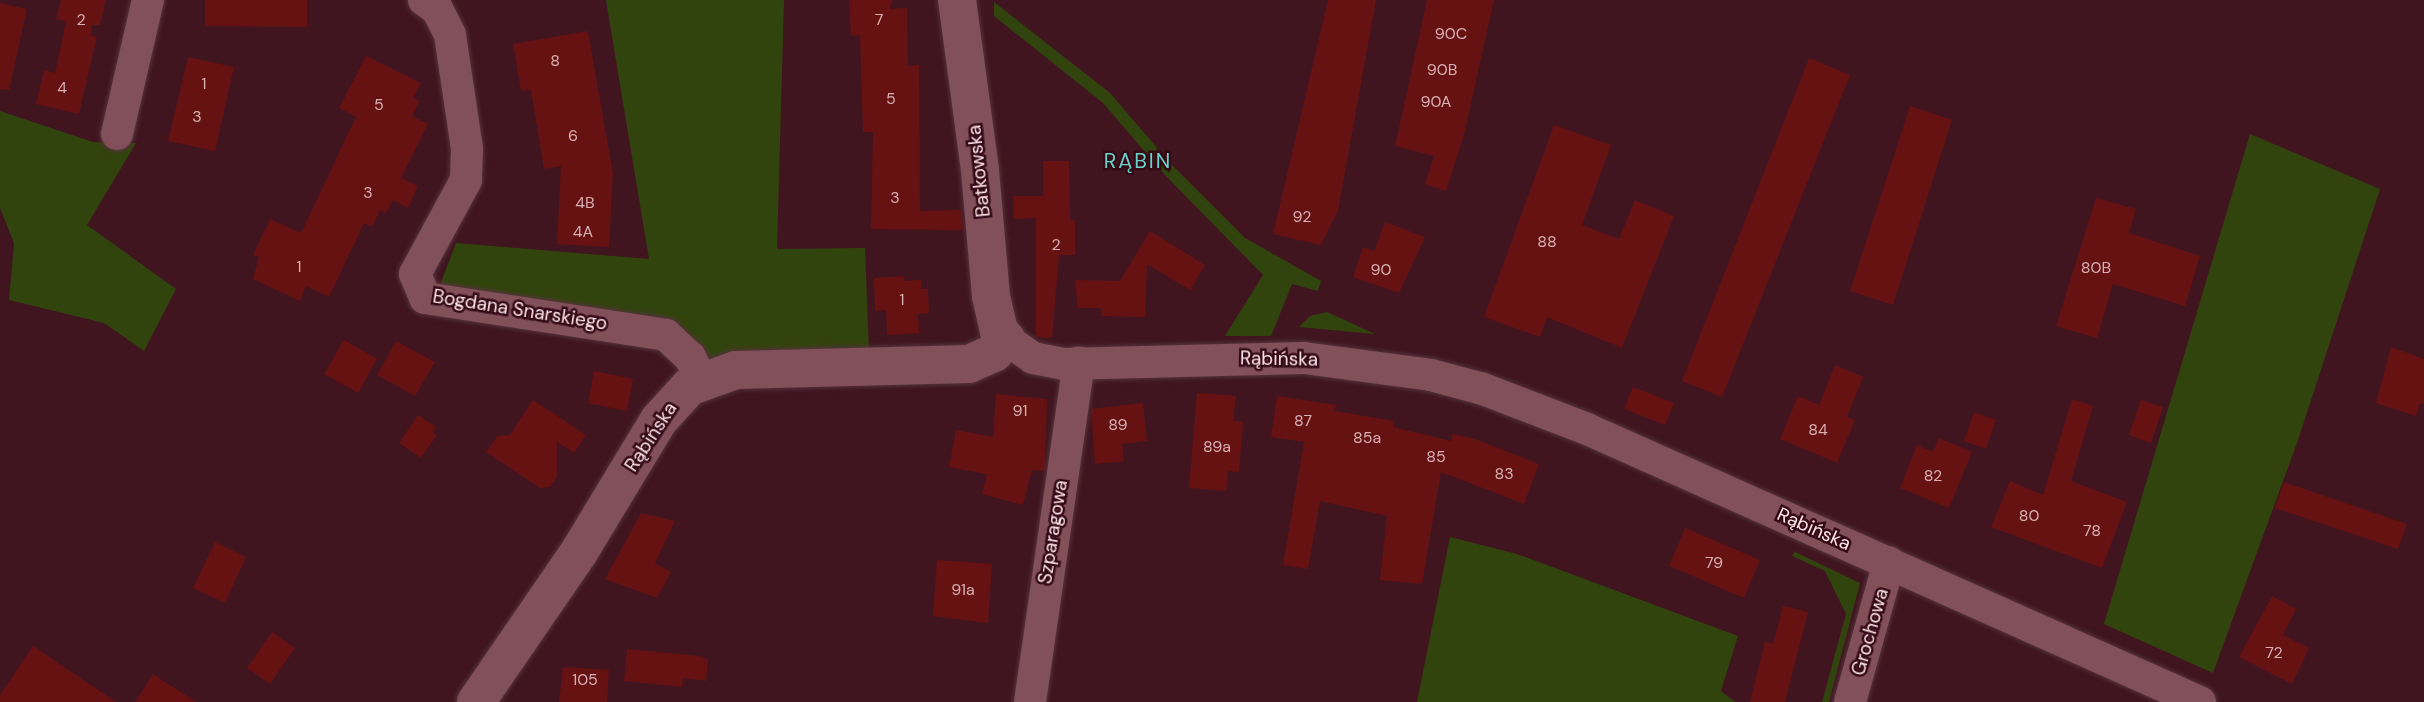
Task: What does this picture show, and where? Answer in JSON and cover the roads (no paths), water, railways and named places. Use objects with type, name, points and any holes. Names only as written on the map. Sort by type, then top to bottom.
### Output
[{"type":"street","points":[[117,134],[148,0]]},
{"type":"street","name":"Bogdana Snarskiego","points":[[424,0],[437,9],[450,36],[467,149],[466,180],[415,274],[425,298],[666,335],[690,357],[701,380]]},
{"type":"street","name":"Batkowska","points":[[957,0],[981,170],[991,296],[995,319],[1006,339]]},
{"type":"street","name":"Rąbińska","points":[[476,702],[579,552],[673,401],[701,380],[736,370],[969,364],[994,354],[1006,339],[1045,362],[1304,358],[1431,375],[1534,406],[2200,702]]},
{"type":"street","name":"Szparagowa","points":[[1030,702],[1079,363]]},
{"type":"street","name":"Grochowa","points":[[1850,702],[1889,562]]},
{"type":"district","name":"RĄBIN","points":[[1138,161]]}]
